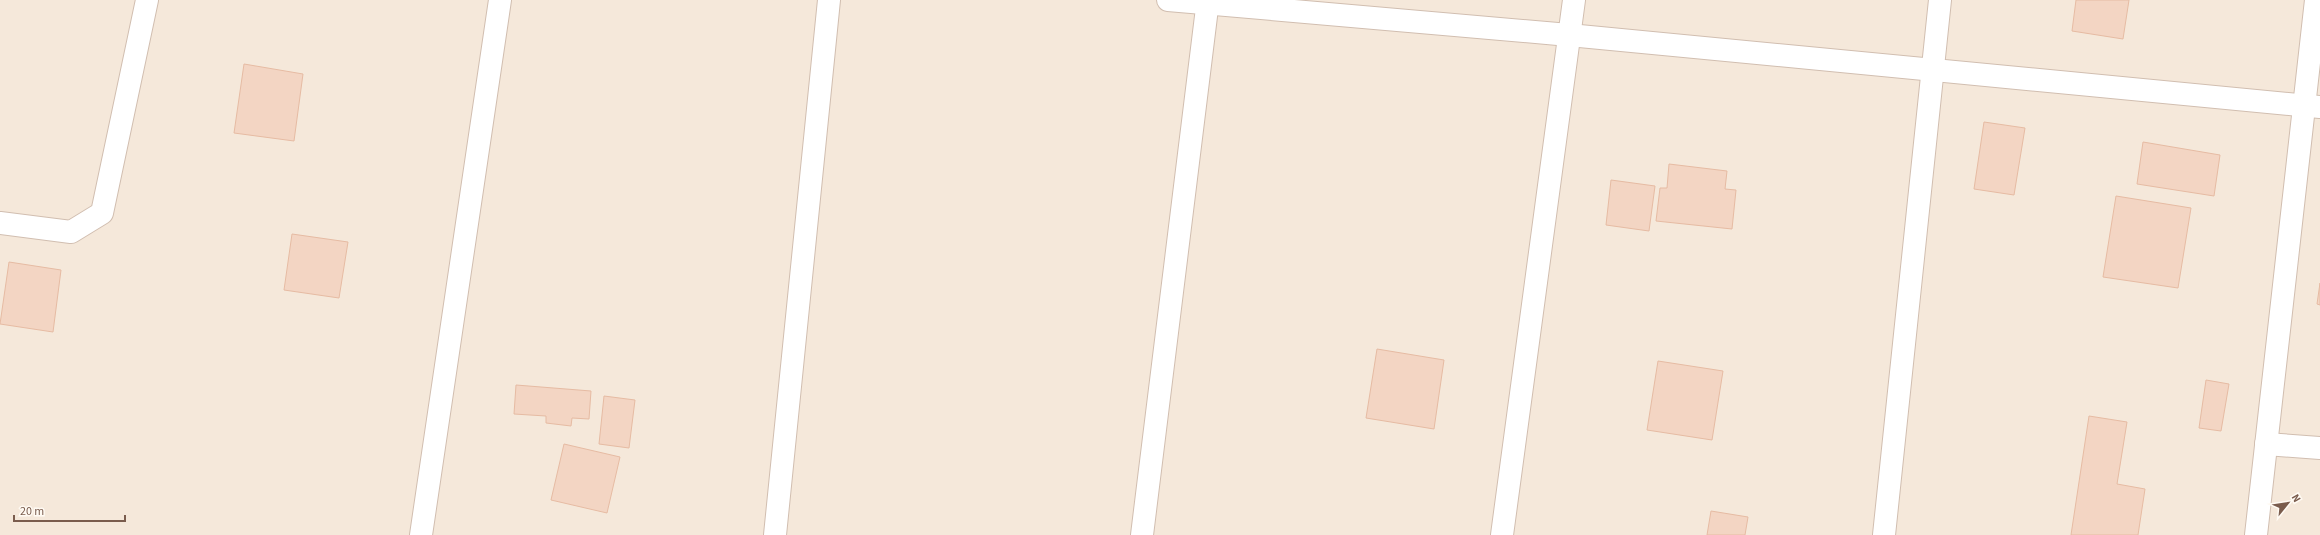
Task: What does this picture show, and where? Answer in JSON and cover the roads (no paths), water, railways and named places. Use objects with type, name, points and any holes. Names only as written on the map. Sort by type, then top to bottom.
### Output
[{"type":"street","points":[[0,223],[71,232],[102,213],[147,0]]},
{"type":"street","points":[[421,535],[500,0]]},
{"type":"street","points":[[775,535],[829,0]]},
{"type":"street","points":[[1168,0],[1208,2],[1569,35],[2312,106]]},
{"type":"street","points":[[1502,535],[1574,0]]},
{"type":"street","points":[[1884,535],[1934,70],[1940,0]]},
{"type":"street","points":[[2256,535],[2266,444],[2312,106],[2316,0]]},
{"type":"street","points":[[1142,535],[1208,2]]},
{"type":"street","points":[[2266,444],[2320,448]]}]
